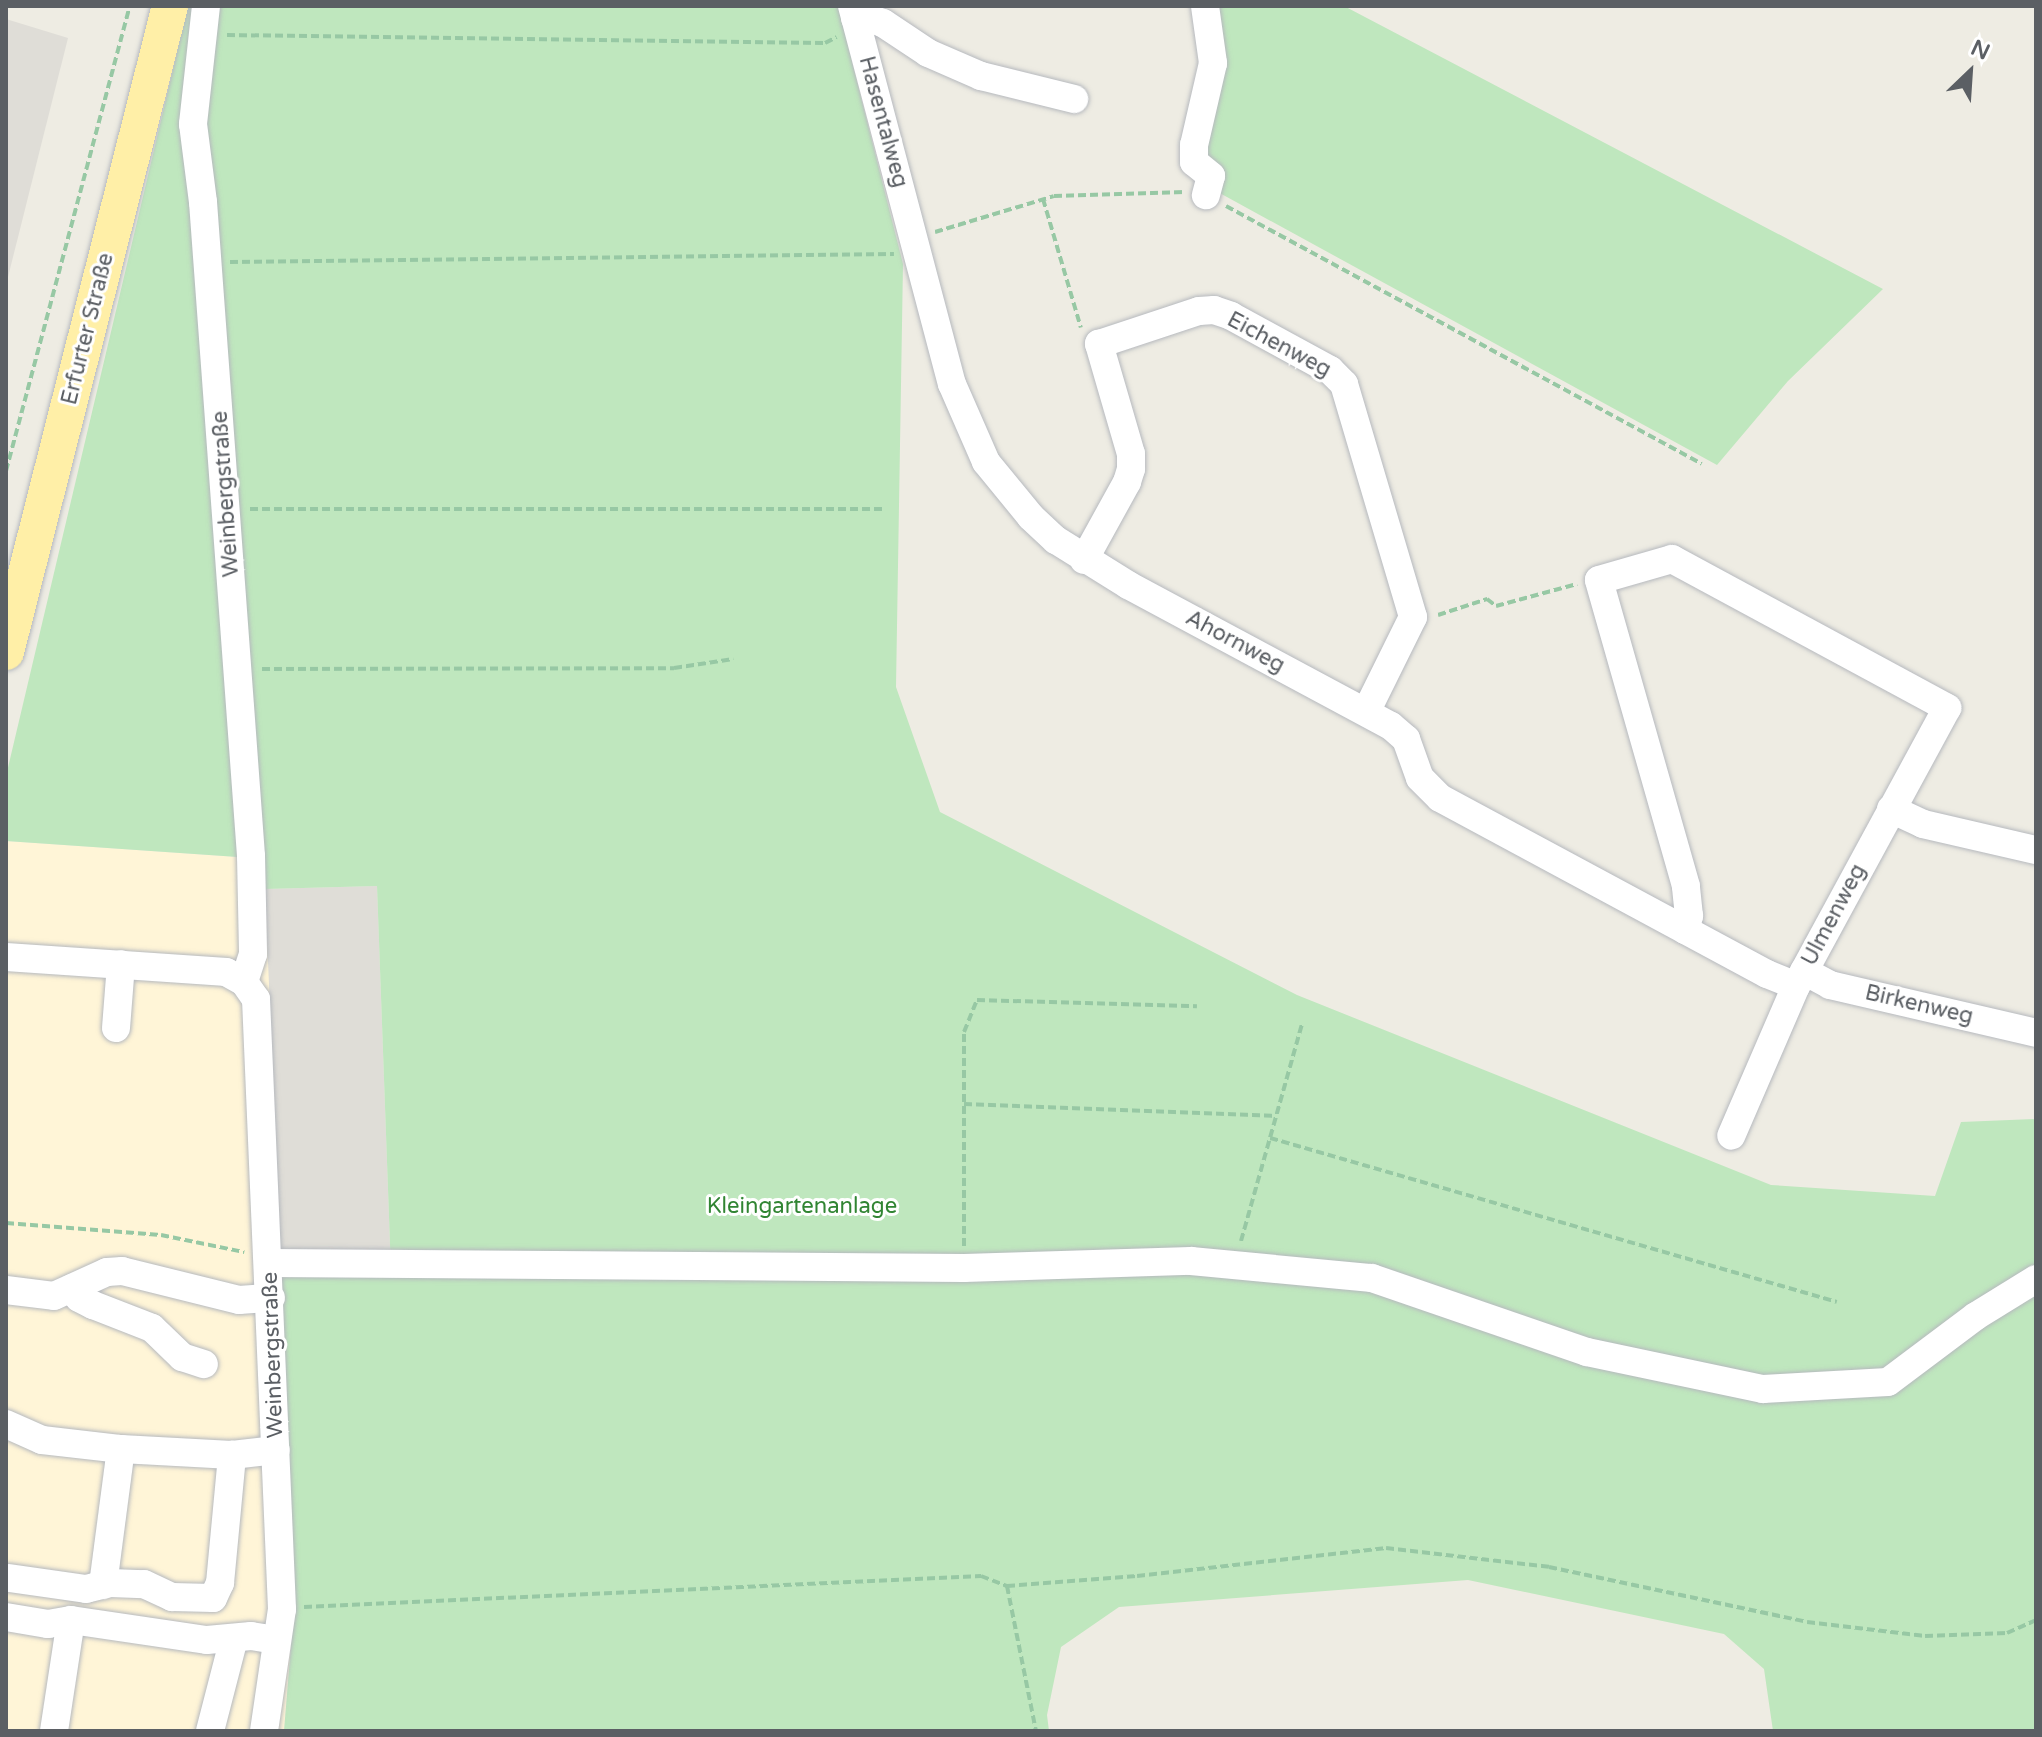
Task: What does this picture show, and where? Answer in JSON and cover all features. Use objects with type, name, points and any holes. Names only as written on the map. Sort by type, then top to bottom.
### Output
[{"type":"main road","name":"Erfurter Straße","points":[[6,652],[170,6]]},
{"type":"street","name":"Weinbergstraße","points":[[206,6],[193,124],[208,262],[228,509],[251,856],[253,954],[244,982],[256,999],[258,1011],[282,1609],[264,1731]]},
{"type":"street","points":[[1205,6],[1213,63],[1194,145],[1194,162],[1211,176],[1206,195]]},
{"type":"street","points":[[855,18],[867,17],[883,23],[928,53],[981,76],[1074,99]]},
{"type":"street","name":"Hasentalweg","points":[[855,18],[916,245]]},
{"type":"street","name":"Ahornweg","points":[[916,245],[952,384],[974,440],[1005,488],[1031,517],[1084,560],[1366,712],[1406,739],[1420,778],[1440,798],[1685,930]]},
{"type":"street","name":"Eichenweg","points":[[1084,560],[1127,482],[1131,469],[1131,454],[1099,344],[1199,311],[1214,310],[1339,376],[1412,624]]},
{"type":"street","name":"Ulmenweg","points":[[1599,580],[1672,559],[1947,708],[1800,978],[1685,930]]},
{"type":"street","points":[[1599,580],[1686,886],[1689,916],[1685,930]]},
{"type":"street","points":[[1366,712],[1412,624]]},
{"type":"street","points":[[1891,809],[1923,824],[2036,850]]},
{"type":"street","points":[[6,957],[217,971],[244,982]]},
{"type":"street","points":[[116,1028],[121,964]]},
{"type":"street","points":[[1731,1136],[1800,978]]},
{"type":"street","name":"Birkenweg","points":[[1800,978],[2036,1033]]},
{"type":"street","points":[[270,1260],[964,1268],[1191,1261],[1372,1278],[1587,1352],[1763,1389],[1888,1382],[1976,1316],[2036,1279]]},
{"type":"street","points":[[6,1290],[54,1296],[107,1272],[122,1271],[239,1300],[271,1298]]},
{"type":"street","points":[[72,1288],[79,1298],[152,1328],[182,1357],[204,1364]]},
{"type":"street","points":[[6,1424],[42,1440],[121,1449],[232,1455],[276,1450]]},
{"type":"street","points":[[103,1585],[121,1449]]},
{"type":"street","points":[[9,1578],[86,1589],[103,1585],[144,1584],[172,1597],[213,1598],[220,1583],[232,1455]]},
{"type":"street","points":[[6,1617],[48,1624],[71,1620],[207,1640],[277,1640]]},
{"type":"street","points":[[54,1731],[71,1620]]},
{"type":"street","points":[[210,1731],[234,1638]]},
{"type":"path","points":[[6,471],[130,6]]},
{"type":"path","points":[[201,35],[825,43],[855,18]]},
{"type":"path","points":[[208,262],[916,245],[1043,199],[1191,191],[1206,195],[1702,464]]},
{"type":"path","points":[[1043,199],[1081,330]]},
{"type":"path","points":[[228,509],[884,509]]},
{"type":"path","points":[[1412,624],[1487,599],[1496,606],[1599,580]]},
{"type":"path","points":[[239,669],[674,668],[733,659]]},
{"type":"path","points":[[964,1268],[964,1032],[977,1000],[1197,1006]]},
{"type":"path","points":[[1234,1265],[1302,1024]]},
{"type":"path","points":[[964,1104],[1276,1116]]},
{"type":"path","points":[[1270,1138],[1837,1302]]},
{"type":"path","points":[[6,1223],[161,1235],[270,1260]]},
{"type":"path","points":[[282,1609],[981,1576],[1007,1586],[1137,1576],[1386,1548],[1549,1567],[1807,1622],[1925,1636],[2007,1633],[2036,1620]]},
{"type":"path","points":[[1007,1586],[1036,1731]]},
{"type":"shaded area","points":[[6,19],[68,38],[6,285]]},
{"type":"shaded area","points":[[6,841],[266,859],[293,1621],[284,1731],[6,1731]]},
{"type":"shaded area","points":[[377,886],[391,1272],[281,1271],[265,889]]},
{"type":"green space","name":"Kleingartenanlage","points":[[188,6],[838,6],[903,264],[896,687],[940,812],[1297,995],[1771,1185],[1935,1196],[1961,1122],[2036,1119],[2036,1731],[1773,1731],[1764,1669],[1724,1634],[1468,1580],[1119,1607],[1061,1647],[1047,1715],[1049,1731],[284,1731],[293,1621],[281,1271],[391,1272],[377,886],[265,889],[265,859],[6,841],[6,776]]},
{"type":"green space","points":[[1214,6],[1344,6],[1883,289],[1788,381],[1717,465],[1216,191],[1200,155]]}]
